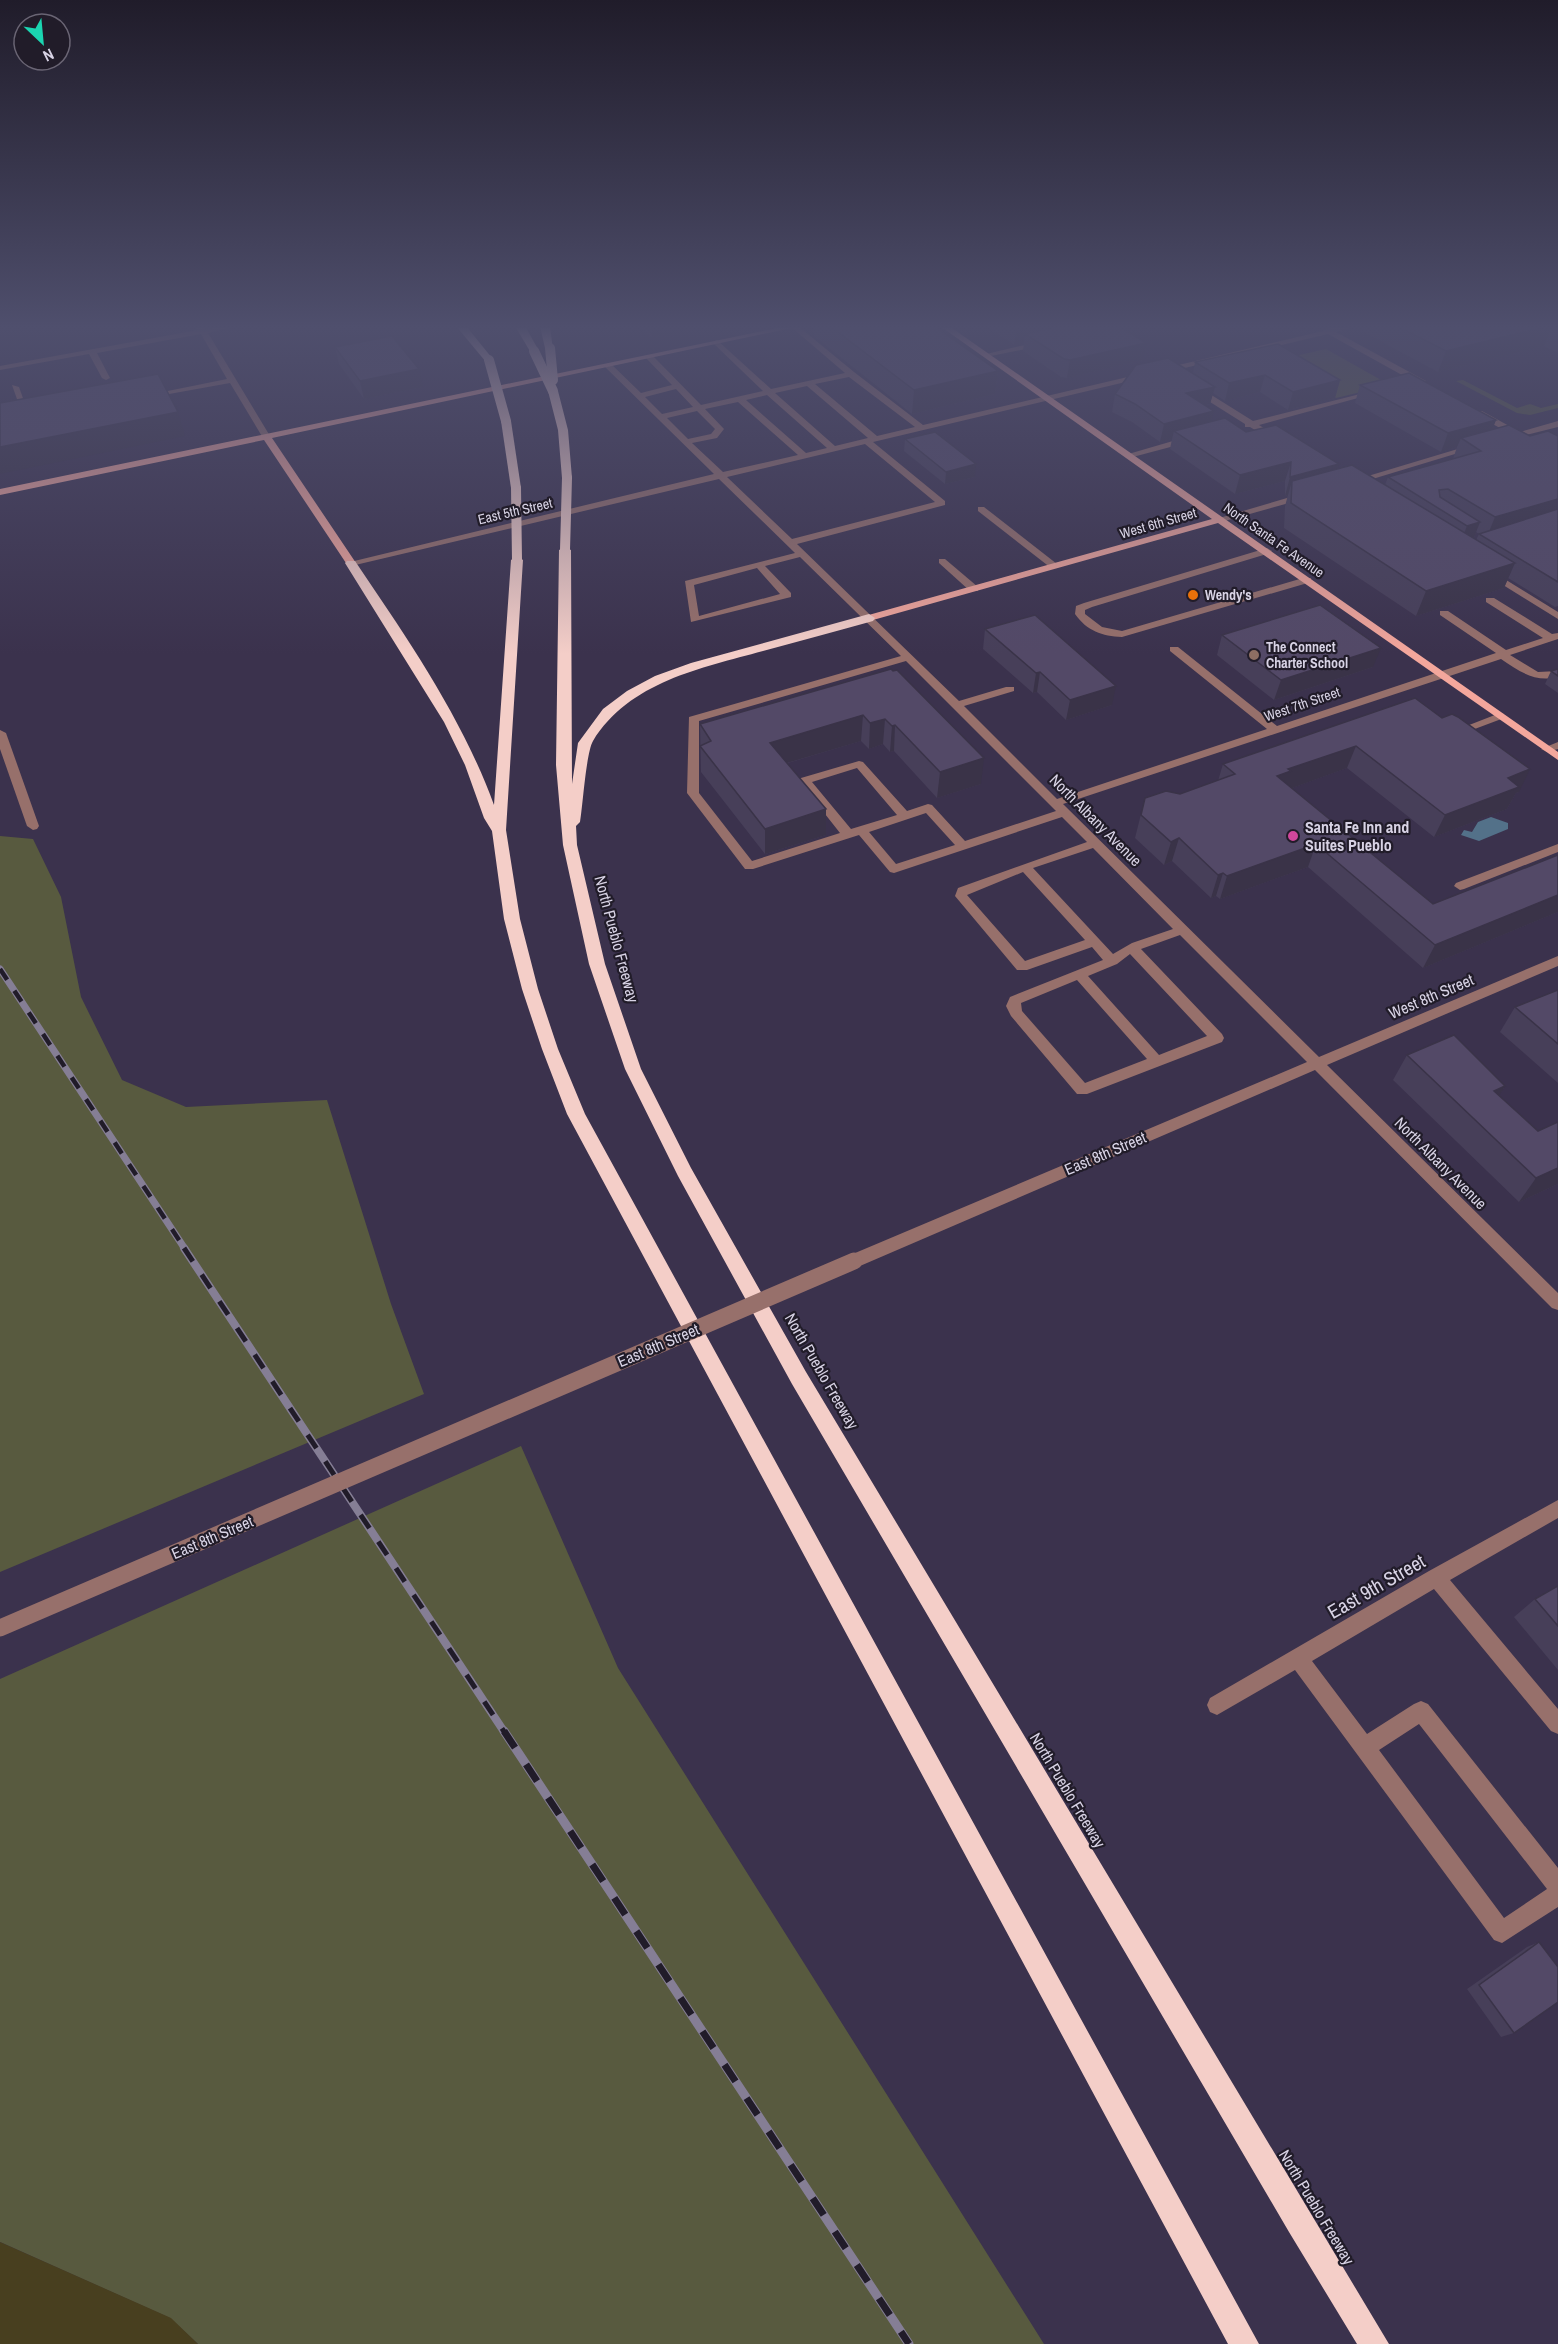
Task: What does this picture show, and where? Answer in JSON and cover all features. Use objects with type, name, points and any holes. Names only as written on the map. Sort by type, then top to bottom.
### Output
[{"type":"highway","points":[[508,435],[516,488],[517,560],[499,830],[512,919],[530,989],[550,1049],[576,1114],[1244,2344]]},
{"type":"highway","name":"North Pueblo Freeway","points":[[564,435],[567,455],[567,478],[563,765],[570,845],[592,946],[611,1009],[633,1069],[684,1170],[805,1389],[1299,2222],[1374,2344]]},
{"type":"highway","points":[[351,563],[451,722],[472,765],[491,818],[499,830]]},
{"type":"highway","points":[[570,845],[585,743],[608,712],[660,679],[696,666],[869,618]]},
{"type":"main road","points":[[0,492],[269,435]]},
{"type":"main road","name":"North Santa Fe Avenue","points":[[1101,435],[1500,717],[1553,747],[1558,757]]},
{"type":"main road","points":[[266,436],[351,563]]},
{"type":"main road","name":"West 6th Street","points":[[869,618],[1221,519]]},
{"type":"street","name":"North Albany Avenue","points":[[678,435],[869,618],[1558,1303]]},
{"type":"street","points":[[685,442],[715,435]]},
{"type":"street","points":[[782,435],[806,456]]},
{"type":"street","points":[[818,435],[834,449]]},
{"type":"street","points":[[790,543],[942,503],[866,435]]},
{"type":"street","name":"East 5th Street","points":[[351,563],[891,435]]},
{"type":"street","points":[[1270,435],[1282,443]]},
{"type":"street","points":[[1499,440],[1517,435]]},
{"type":"street","points":[[1520,435],[1558,456]]},
{"type":"street","points":[[1129,455],[1195,438]]},
{"type":"street","points":[[1356,489],[1347,484],[1489,443]]},
{"type":"street","name":"West 6th Street","points":[[1221,519],[1312,494]]},
{"type":"street","points":[[981,509],[1054,566]]},
{"type":"street","points":[[1267,551],[1088,605],[1080,608],[1080,614],[1092,627],[1102,632],[1122,634],[1307,580]]},
{"type":"street","points":[[759,565],[787,595],[695,620],[688,584],[759,565],[801,554]]},
{"type":"street","points":[[942,561],[974,589]]},
{"type":"street","points":[[1477,565],[1558,616]]},
{"type":"street","points":[[1490,600],[1554,637]]},
{"type":"street","points":[[1444,613],[1530,674],[1548,678],[1558,674]]},
{"type":"street","name":"West 7th Street","points":[[854,832],[894,869],[963,846],[1060,807],[1274,729],[1554,637]]},
{"type":"street","points":[[1174,649],[1274,729]]},
{"type":"street","points":[[908,657],[693,719],[693,793],[749,866],[928,808],[963,846]]},
{"type":"street","points":[[957,705],[1010,689]]},
{"type":"street","points":[[1449,735],[1500,717]]},
{"type":"street","points":[[0,733],[33,826]]},
{"type":"street","points":[[854,832],[805,781],[859,764],[905,816]]},
{"type":"street","points":[[1094,942],[1022,967],[961,896],[962,891],[973,885],[1096,843]]},
{"type":"street","points":[[1460,886],[1558,848]]},
{"type":"street","points":[[1025,867],[1112,961]]},
{"type":"street","points":[[1132,948],[1217,1038],[1082,1090],[1013,1006],[1015,1000],[1026,993],[1112,961],[1132,948],[1183,930]]},
{"type":"street","name":"West 8th Street","points":[[1317,1063],[1558,961]]},
{"type":"street","points":[[1079,974],[1157,1061]]},
{"type":"street","name":"East 8th Street","points":[[0,1628],[1317,1063]]},
{"type":"street","name":"East 9th Street","points":[[1217,1704],[1558,1508]]},
{"type":"street","points":[[1436,1577],[1558,1724]]},
{"type":"street","points":[[1298,1658],[1502,1932],[1558,1894]]},
{"type":"street","points":[[1365,1746],[1421,1711],[1558,1885]]},
{"type":"green space","points":[[0,836],[33,839],[61,897],[81,997],[122,1080],[186,1107],[327,1100],[391,1304],[424,1394],[0,1572]]},
{"type":"green space","points":[[521,1446],[618,1668],[1044,2344],[198,2344],[170,2318],[0,2242],[0,1679]]},
{"type":"sand","points":[[0,2242],[171,2318],[198,2344],[0,2344]]},
{"type":"water","points":[[1491,817],[1508,823],[1508,829],[1479,841],[1461,835],[1464,830],[1472,832],[1478,822]]},
{"type":"building","points":[[0,435],[59,435],[0,447]]},
{"type":"building","points":[[920,435],[939,435],[976,464],[946,472],[905,439]]},
{"type":"building","points":[[1181,435],[1293,435],[1339,464],[1290,477],[1291,462],[1240,475]]},
{"type":"building","points":[[1471,435],[1558,436],[1558,499],[1495,517],[1448,489],[1439,490],[1440,497],[1480,522],[1467,526],[1388,477],[1481,451],[1461,438]]},
{"type":"building","points":[[1352,465],[1515,563],[1426,591],[1291,503],[1292,481]]},
{"type":"building","points":[[1558,509],[1558,582],[1479,534]]},
{"type":"building","points":[[1320,605],[1381,648],[1281,680],[1222,635]]},
{"type":"building","points":[[1035,615],[1116,686],[1070,700],[1040,672],[1036,673],[985,629]]},
{"type":"building","points":[[891,669],[897,670],[984,758],[940,772],[895,725],[892,726],[885,719],[870,723],[863,715],[770,743],[826,809],[765,829],[700,746],[711,741],[700,724]]},
{"type":"building","points":[[1558,669],[1558,676],[1551,671]]},
{"type":"building","points":[[1415,698],[1442,718],[1452,714],[1458,717],[1530,769],[1508,778],[1519,787],[1445,815],[1356,746],[1288,769],[1291,771],[1277,776],[1433,904],[1558,855],[1558,895],[1435,945],[1316,844],[1227,876],[1223,873],[1218,875],[1179,838],[1171,842],[1141,815],[1145,798],[1166,791],[1180,794],[1235,774],[1223,764]]},
{"type":"building","points":[[1558,990],[1558,1044],[1515,1007]]},
{"type":"building","points":[[1454,1035],[1505,1086],[1494,1091],[1538,1131],[1558,1122],[1558,1168],[1536,1178],[1407,1055]]},
{"type":"building","points":[[1558,1586],[1558,1626],[1535,1599]]},
{"type":"building","points":[[1539,1942],[1558,1967],[1558,2002],[1514,2033],[1479,1985]]},
{"type":"railway","points":[[0,969],[185,1249]]},
{"type":"railway","points":[[184,1248],[505,1733]]},
{"type":"railway","points":[[504,1731],[909,2344]]},
{"type":"place","name":"Wendy's","points":[[1193,595]]},
{"type":"place","name":"The Connect Charter School","points":[[1254,655]]},
{"type":"place","name":"Santa Fe Inn and Suites Pueblo","points":[[1293,836]]}]
